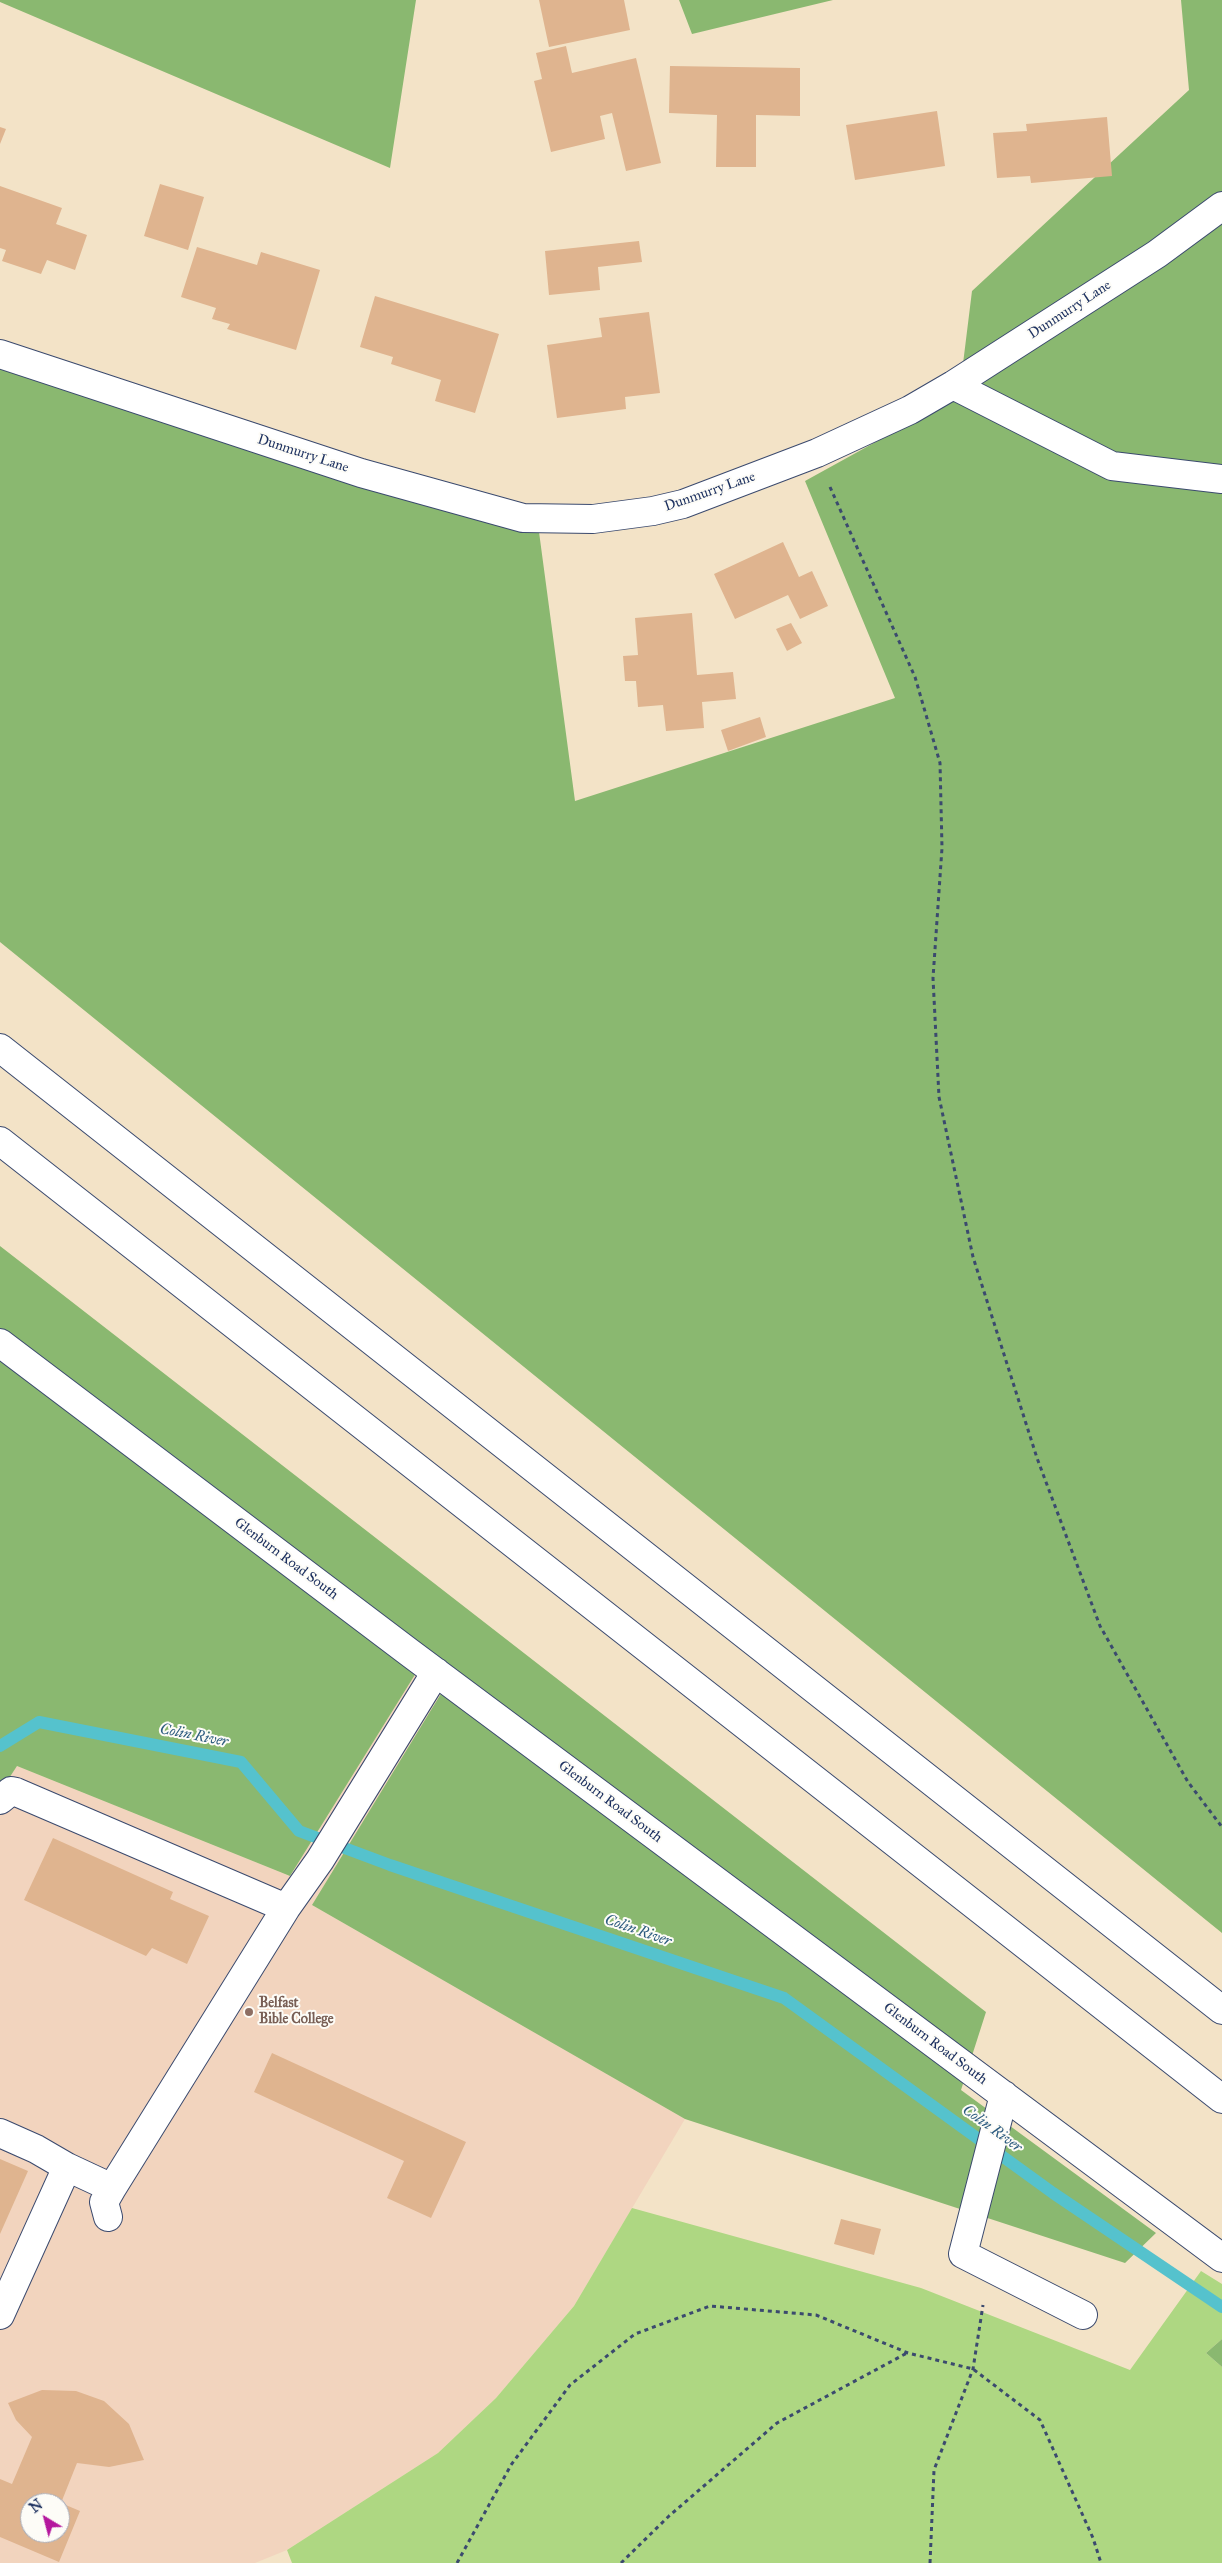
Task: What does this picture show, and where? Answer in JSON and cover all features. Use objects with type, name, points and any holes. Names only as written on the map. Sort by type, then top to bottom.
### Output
[{"type":"main road","name":"Dunmurry Lane","points":[[0,354],[361,473],[523,518],[593,519],[653,511],[683,504],[817,453],[910,410],[1157,254],[1222,206]]},
{"type":"main road","points":[[952,385],[1112,466],[1222,479]]},
{"type":"main road","points":[[0,1048],[1222,2010]]},
{"type":"main road","points":[[0,1141],[1222,2099]]},
{"type":"main road","name":"Glenburn Road South","points":[[0,1343],[436,1672],[1222,2258]]},
{"type":"main road","points":[[108,2217],[104,2202],[112,2188],[286,1908],[320,1860],[436,1672]]},
{"type":"main road","points":[[0,1800],[11,1791],[16,1792],[286,1908]]},
{"type":"main road","points":[[1004,2095],[963,2254],[1083,2315]]},
{"type":"main road","points":[[0,2133],[36,2148],[67,2167],[112,2188]]},
{"type":"main road","points":[[0,2314],[67,2167]]},
{"type":"path","points":[[817,453],[915,678],[940,763],[942,848],[933,978],[939,1097],[973,1257],[1036,1458],[1100,1626],[1188,1782],[1222,1827]]},
{"type":"path","points":[[930,2563],[934,2470],[973,2370],[989,2267]]},
{"type":"path","points":[[457,2563],[511,2465],[570,2385],[635,2334],[710,2306],[816,2315],[908,2352],[973,2370],[1040,2420],[1093,2538],[1101,2563]]},
{"type":"path","points":[[621,2563],[669,2516],[777,2424],[908,2352]]},
{"type":"shaded area","name":"Belfast Bible College","points":[[416,1673],[442,1692],[312,1905],[685,2119],[574,2306],[496,2398],[438,2453],[287,2550],[255,2563],[0,2563],[0,1792],[17,1766],[290,1876]]},
{"type":"green space","points":[[0,0],[416,0],[390,168],[0,2]]},
{"type":"green space","points":[[679,0],[833,0],[692,34]]},
{"type":"green space","points":[[1181,0],[1222,0],[1222,1933],[0,942],[0,354],[537,517],[575,801],[895,698],[805,481],[959,396],[972,291],[1189,90]]},
{"type":"green space","points":[[0,1246],[986,2012],[961,2090],[1156,2233],[1125,2263],[685,2119],[312,1905],[442,1692],[416,1673],[290,1876],[17,1766],[0,1792]]},
{"type":"green space","points":[[632,2208],[921,2288],[1130,2370],[1201,2271],[1222,2284],[1222,2339],[1206,2353],[1222,2367],[1222,2563],[292,2563],[287,2550],[438,2453],[496,2398],[574,2306]]},
{"type":"green space","points":[[1222,2339],[1222,2367],[1206,2353]]},
{"type":"building","points":[[539,0],[624,0],[630,30],[549,47]]},
{"type":"building","points":[[566,46],[572,73],[636,58],[661,163],[626,171],[612,113],[600,116],[605,139],[551,152],[534,81],[542,79],[536,53]]},
{"type":"building","points":[[670,66],[800,68],[800,116],[756,115],[756,167],[716,167],[717,115],[669,113]]},
{"type":"building","points":[[937,111],[945,166],[855,180],[846,125]]},
{"type":"building","points":[[1107,117],[1112,176],[1031,183],[1030,176],[997,178],[993,133],[1027,131],[1026,124]]},
{"type":"building","points":[[0,127],[6,129],[0,144]]},
{"type":"building","points":[[160,184],[204,197],[188,250],[144,236]]},
{"type":"building","points":[[0,186],[62,208],[56,224],[87,235],[75,270],[47,260],[41,274],[2,261],[6,250],[0,248]]},
{"type":"building","points":[[639,241],[642,262],[598,267],[600,290],[549,295],[545,251]]},
{"type":"building","points":[[197,247],[257,265],[261,252],[320,270],[296,350],[227,329],[230,324],[212,319],[216,308],[181,297]]},
{"type":"building","points":[[375,296],[499,334],[475,413],[435,401],[441,380],[391,364],[393,357],[360,347]]},
{"type":"building","points":[[649,312],[660,393],[625,397],[626,409],[557,418],[547,345],[602,337],[599,318]]},
{"type":"building","points":[[783,542],[799,577],[812,571],[828,606],[800,619],[788,595],[735,619],[714,574]]},
{"type":"building","points":[[692,613],[697,675],[733,672],[736,699],[702,702],[704,728],[666,731],[663,705],[638,707],[636,681],[625,681],[623,656],[638,655],[635,618]]},
{"type":"building","points":[[791,623],[802,643],[787,651],[776,629]]},
{"type":"building","points":[[760,717],[766,737],[728,751],[721,730]]},
{"type":"building","points":[[53,1838],[173,1892],[170,1899],[209,1916],[187,1964],[152,1948],[146,1956],[24,1900]]},
{"type":"building","points":[[272,2053],[466,2142],[431,2218],[387,2198],[404,2161],[254,2092]]},
{"type":"building","points":[[0,2159],[28,2171],[0,2234]]},
{"type":"building","points":[[841,2219],[881,2229],[874,2255],[834,2244]]},
{"type":"building","points":[[42,2390],[76,2391],[104,2401],[129,2424],[144,2460],[109,2467],[77,2463],[65,2493],[20,2493],[20,2543],[67,2543],[59,2562],[0,2537],[0,2479],[12,2484],[32,2437],[16,2420],[8,2403]]},
{"type":"building","points":[[70,2507],[80,2511],[70,2535]]},
{"type":"waterway","name":"Colin River","points":[[0,1746],[39,1722],[241,1762],[299,1831],[390,1865],[784,1998],[1053,2193],[1222,2307]]},
{"type":"place","name":"Belfast Bible College","points":[[249,2012]]}]
